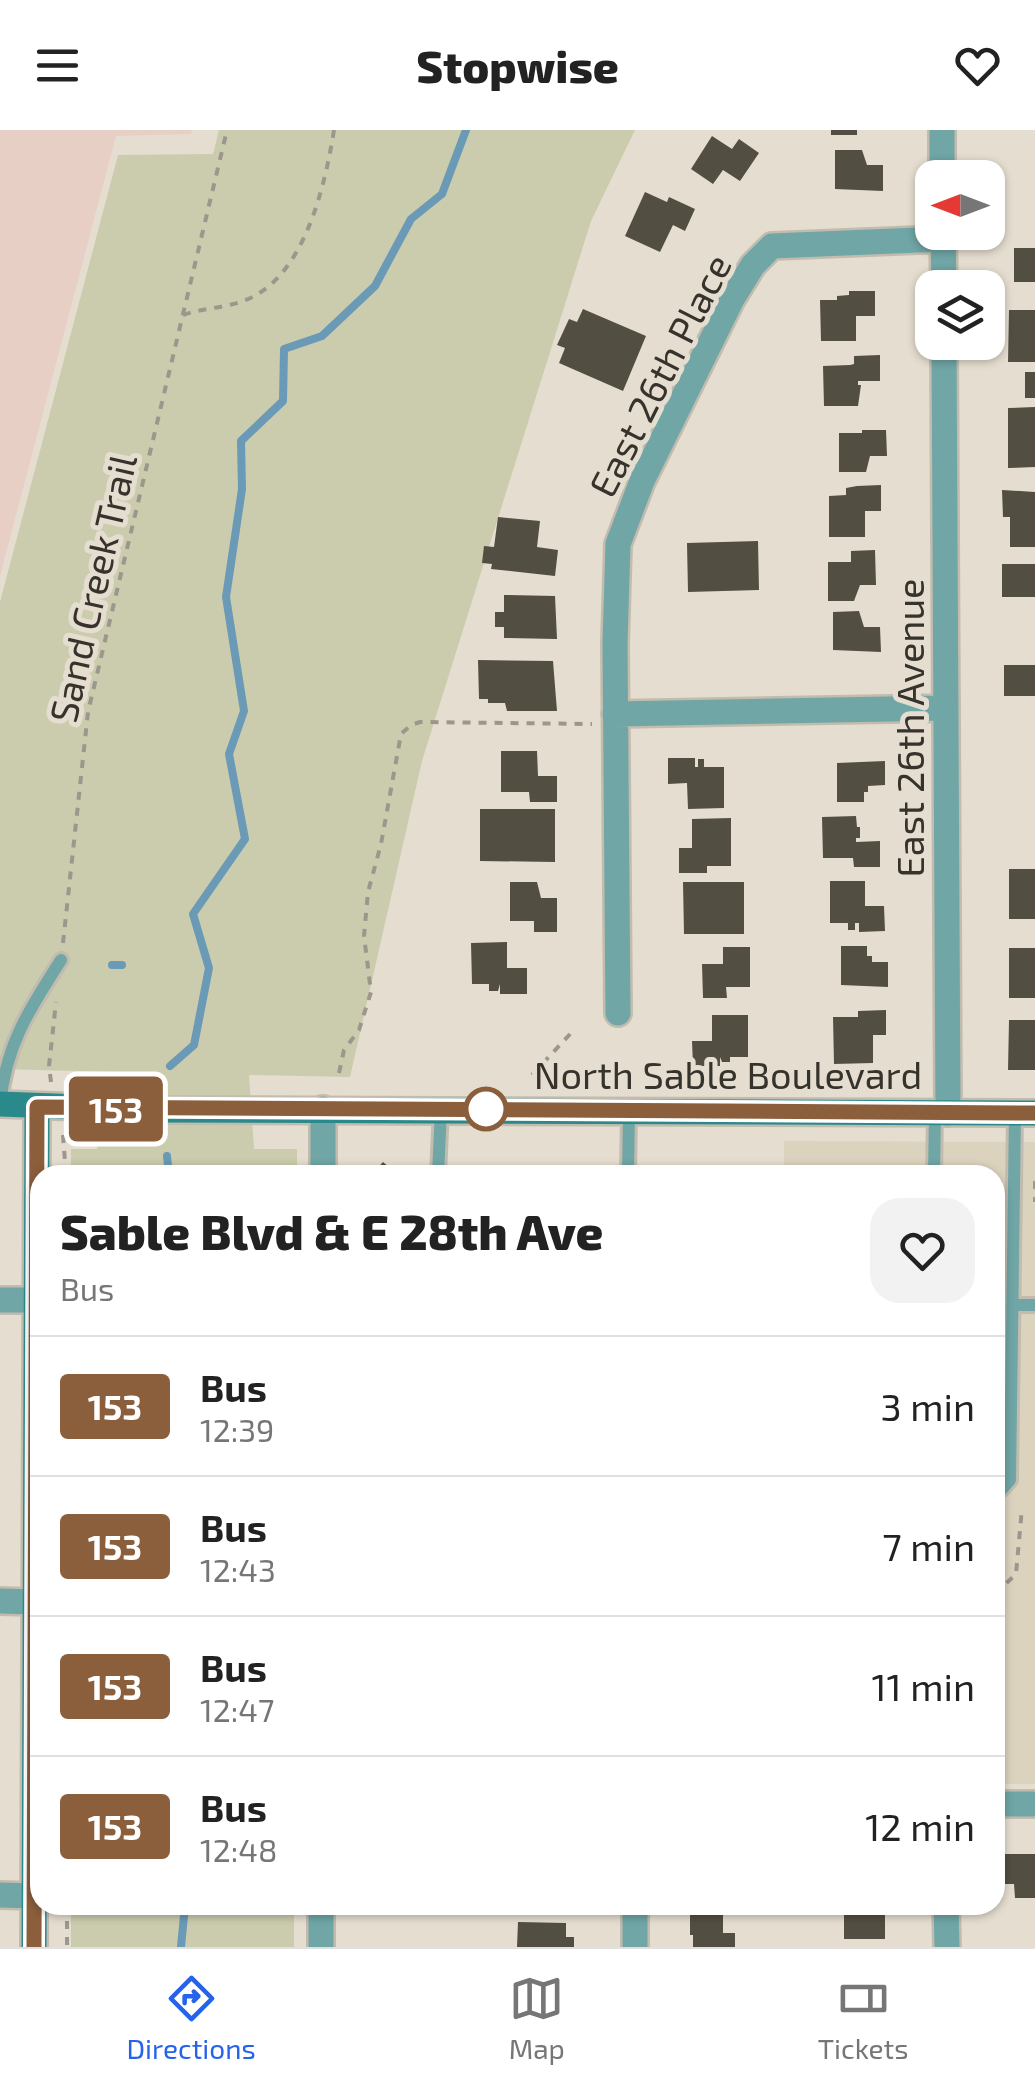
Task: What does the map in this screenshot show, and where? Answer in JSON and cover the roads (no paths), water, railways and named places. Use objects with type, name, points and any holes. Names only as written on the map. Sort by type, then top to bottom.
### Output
[{"type":"street","points":[[942,130],[942,160]]},
{"type":"street","name":"East 26th Place","points":[[618,1013],[618,544],[642,481],[732,299],[752,265],[772,246],[915,238]]},
{"type":"street","name":"East 26th Avenue","points":[[941,1113],[946,708],[944,360]]},
{"type":"street","points":[[616,714],[946,708]]},
{"type":"street","name":"North Sable Boulevard","points":[[0,1104],[102,1109],[1025,1113]]},
{"type":"street","points":[[36,1165],[37,1107]]},
{"type":"street","points":[[322,1165],[323,1108]]},
{"type":"street","points":[[0,1300],[30,1300]]},
{"type":"street","points":[[0,1601],[30,1602]]},
{"type":"street","points":[[1005,1804],[1035,1804]]},
{"type":"street","points":[[0,1896],[30,1896]]},
{"type":"street","points":[[34,1915],[34,1947]]},
{"type":"street","points":[[320,1947],[321,1915]]},
{"type":"street","points":[[635,1915],[635,1947]]},
{"type":"street","points":[[946,1915],[946,1947]]},
{"type":"lane","points":[[0,1104],[10,1045],[61,960]]},
{"type":"lane","points":[[438,1165],[440,1109]]},
{"type":"lane","points":[[628,1165],[629,1110]]},
{"type":"lane","points":[[937,1165],[941,1113]]},
{"type":"lane","points":[[1005,1485],[1010,1480],[1012,1305],[1025,1113]]},
{"type":"lane","points":[[1012,1305],[1035,1305]]},
{"type":"waterway","points":[[170,1066],[194,1045],[209,968],[193,914],[245,839],[229,754],[244,711],[226,597],[242,489],[241,441],[283,401],[284,349],[322,336],[375,286],[411,219],[442,194],[466,130]]},
{"type":"waterway","points":[[112,965],[122,965]]},
{"type":"waterway","points":[[167,1156],[168,1165]]},
{"type":"waterway","points":[[181,1947],[184,1915]]}]
